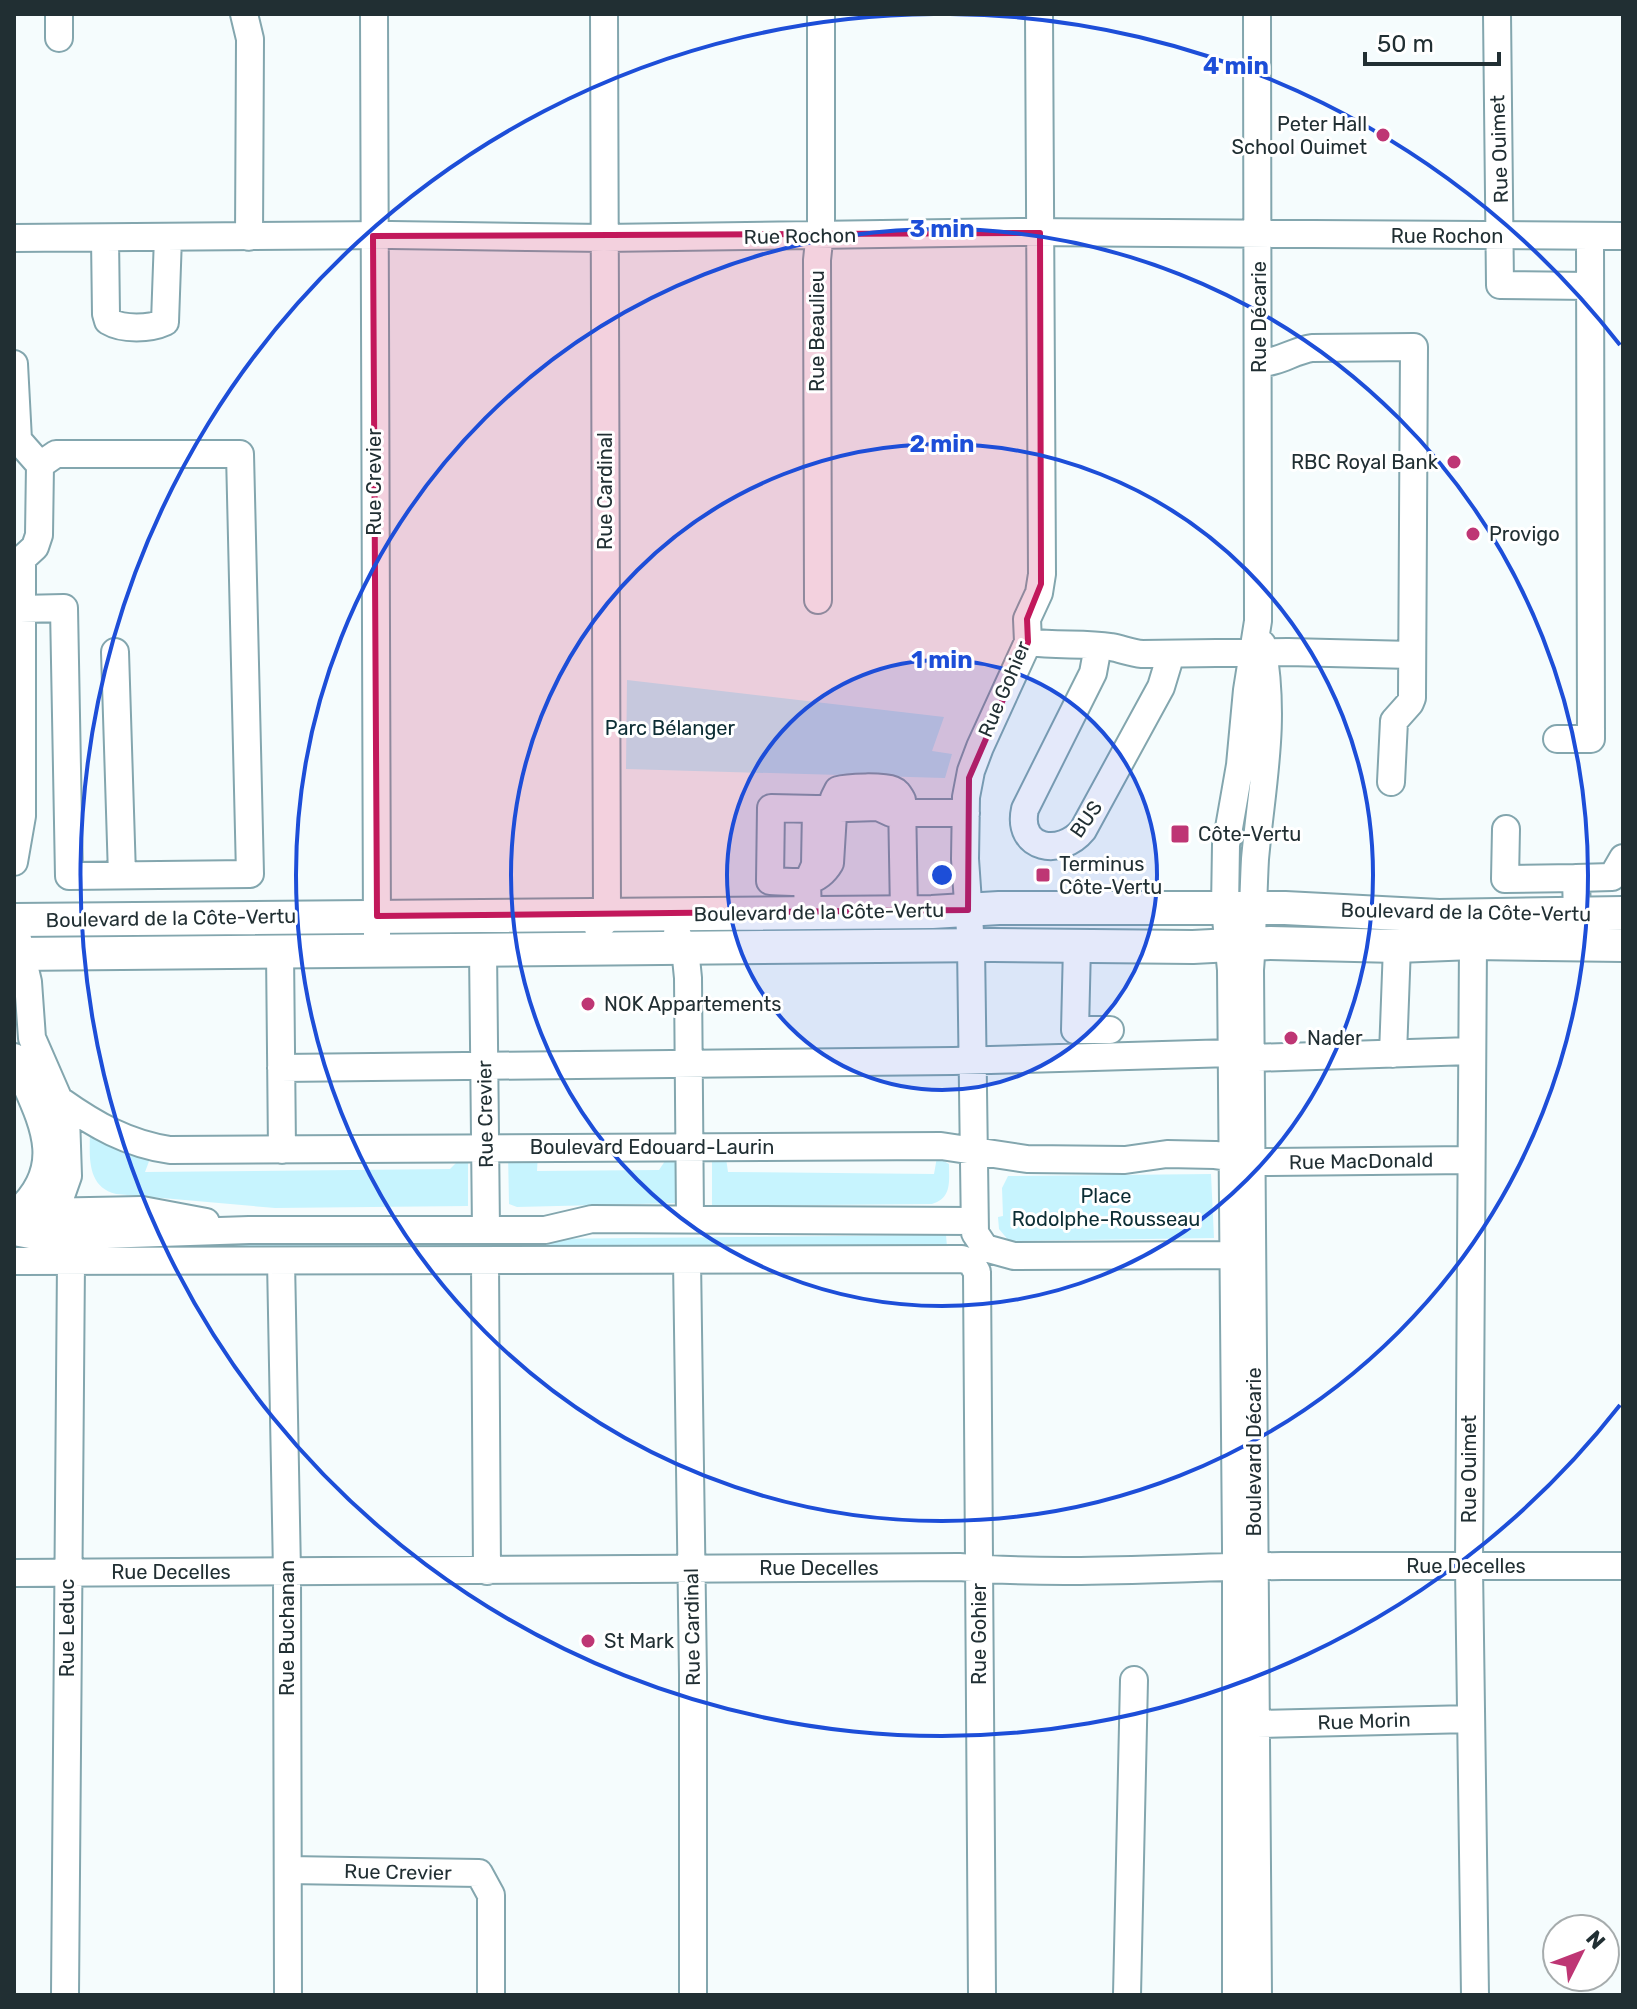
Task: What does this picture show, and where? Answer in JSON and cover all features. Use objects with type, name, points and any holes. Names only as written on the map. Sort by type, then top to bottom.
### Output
[{"type":"main road","name":"Boulevard de la Côte-Vertu","points":[[16,938],[377,916],[664,913],[807,898],[898,912],[999,908],[1240,908],[1357,910],[1439,916],[1623,913]]},
{"type":"main road","name":"Boulevard de la Côte-Vertu","points":[[16,938],[280,951],[1240,944],[1623,945]]},
{"type":"street","points":[[244,14],[250,39],[249,237]]},
{"type":"street","name":"Rue Crevier","points":[[374,14],[378,951]]},
{"type":"street","name":"Rue Cardinal","points":[[604,14],[607,913]]},
{"type":"street","name":"Rue Beaulieu","points":[[818,600],[817,260],[820,236],[821,14]]},
{"type":"street","name":"Rue Gohier","points":[[974,1221],[968,787],[975,760],[1028,642],[1027,619],[1039,593],[1042,574],[1039,14]]},
{"type":"street","name":"Rue Décarie","points":[[1240,908],[1227,831],[1259,653],[1257,14]]},
{"type":"street","name":"Rue Ouimet","points":[[1497,14],[1500,285],[1590,286]]},
{"type":"street","name":"Rue Rochon","points":[[14,238],[604,238],[1040,233],[1623,236]]},
{"type":"street","points":[[1557,739],[1591,739],[1590,236]]},
{"type":"street","points":[[105,238],[106,314],[108,321],[121,327],[165,322],[168,237]]},
{"type":"street","points":[[1259,363],[1277,361],[1296,351],[1312,348],[1414,347],[1412,698],[1407,708],[1397,715],[1392,729],[1391,782]]},
{"type":"street","points":[[14,364],[18,440],[40,465],[39,535],[35,547],[22,559],[22,816],[14,862]]},
{"type":"street","points":[[20,609],[64,608],[69,876],[250,874],[240,454],[56,454],[40,465]]},
{"type":"street","points":[[1028,642],[1115,647],[1128,653],[1412,655]]},
{"type":"street","name":"BUS","points":[[1098,646],[1093,673],[1025,809],[1023,828],[1029,838],[1038,844],[1065,844],[1083,830],[1161,687],[1171,654]]},
{"type":"street","points":[[115,652],[122,875]]},
{"type":"street","points":[[824,808],[771,808],[770,881],[807,898],[824,808],[841,789],[889,789],[900,795],[897,813],[898,912]]},
{"type":"street","points":[[897,813],[966,813]]},
{"type":"street","points":[[1506,829],[1505,879],[1612,877],[1623,858]]},
{"type":"street","points":[[1576,878],[1577,915]]},
{"type":"street","name":"Boulevard Décarie","points":[[1236,1995],[1245,1568],[1241,1055],[1231,970],[1240,944],[1240,908]]},
{"type":"street","points":[[569,949],[598,928],[606,920],[607,913]]},
{"type":"street","points":[[664,913],[683,949],[688,978],[690,1219]]},
{"type":"street","points":[[16,938],[28,982],[32,1038],[61,1101],[68,1126],[68,1176],[62,1193],[48,1212]]},
{"type":"street","name":"Rue Ouimet","points":[[1473,943],[1469,1567],[1475,1995]]},
{"type":"street","points":[[1077,946],[1075,1030],[1110,1030]]},
{"type":"street","points":[[1393,1054],[1397,946]]},
{"type":"street","name":"Rue Crevier","points":[[483,949],[486,1230]]},
{"type":"street","points":[[280,951],[282,1150]]},
{"type":"street","points":[[281,1068],[690,1065],[1471,1051]]},
{"type":"street","points":[[14,1057],[39,1109],[45,1145],[41,1186],[15,1221]]},
{"type":"street","name":"Boulevard Edouard-Laurin","points":[[61,1101],[92,1123],[155,1148],[941,1146],[1027,1159],[1125,1160],[1167,1154],[1242,1158]]},
{"type":"street","name":"Boulevard Décarie","points":[[1242,1158],[1233,1255],[1245,1568],[1256,1724],[1258,1995]]},
{"type":"street","name":"Rue MacDonald","points":[[1242,1158],[1269,1162],[1470,1160]]},
{"type":"street","points":[[68,1176],[86,1196],[112,1209]]},
{"type":"street","points":[[15,1221],[48,1212],[142,1210],[249,1230]]},
{"type":"street","points":[[15,1221],[41,1237],[249,1230],[545,1230],[592,1219],[974,1221],[981,1245],[989,1251],[1014,1256],[1233,1255]]},
{"type":"street","name":"Rue Gohier","points":[[687,1260],[965,1259],[974,1267],[982,1995]]},
{"type":"street","points":[[14,1261],[687,1260]]},
{"type":"street","name":"Rue Cardinal","points":[[687,1260],[693,1995]]},
{"type":"street","name":"Rue Leduc","points":[[65,1995],[71,1261]]},
{"type":"street","name":"Rue Buchanan","points":[[281,1261],[287,1572],[288,1995]]},
{"type":"street","points":[[485,1261],[487,1571]]},
{"type":"street","name":"Rue Decelles","points":[[14,1573],[1623,1566]]},
{"type":"street","points":[[1127,1995],[1134,1680]]},
{"type":"street","name":"Rue Morin","points":[[1256,1724],[1471,1719]]},
{"type":"street","name":"Rue Crevier","points":[[288,1870],[479,1873],[491,1895],[491,1995]]},
{"type":"highlighted area","points":[[1040,233],[1041,584],[1027,619],[1028,642],[969,778],[968,910],[377,916],[373,236]]},
{"type":"green space","name":"Parc Bélanger","points":[[627,680],[944,717],[932,751],[952,754],[945,778],[626,769]]},
{"type":"green space","points":[[90,1128],[151,1156],[145,1172],[450,1169],[468,1157],[468,1206],[275,1208],[116,1194],[106,1190],[94,1176],[90,1158]]},
{"type":"green space","points":[[508,1153],[538,1153],[537,1171],[659,1170],[667,1158],[677,1156],[679,1203],[517,1207],[509,1204]]},
{"type":"green space","points":[[715,1156],[726,1158],[728,1172],[934,1174],[937,1157],[949,1164],[949,1183],[943,1198],[932,1204],[712,1206],[712,1160]]},
{"type":"green space","name":"Place Rodolphe-Rousseau","points":[[1211,1174],[1214,1238],[1009,1241],[999,1229],[998,1217],[1003,1216],[1002,1188],[1008,1176]]},
{"type":"green space","points":[[946,1235],[947,1247],[14,1249],[14,1240]]},
{"type":"place","name":"Peter Hall School Ouimet","points":[[1383,135]]},
{"type":"place","name":"RBC Royal Bank","points":[[1454,462]]},
{"type":"place","name":"Provigo","points":[[1473,534]]},
{"type":"place","name":"Côte-Vertu","points":[[1180,834]]},
{"type":"place","name":"Terminus Côte-Vertu","points":[[1043,875]]},
{"type":"place","name":"NOK Appartements","points":[[588,1004]]},
{"type":"place","name":"Nader","points":[[1291,1038]]},
{"type":"place","name":"St Mark","points":[[588,1641]]}]
